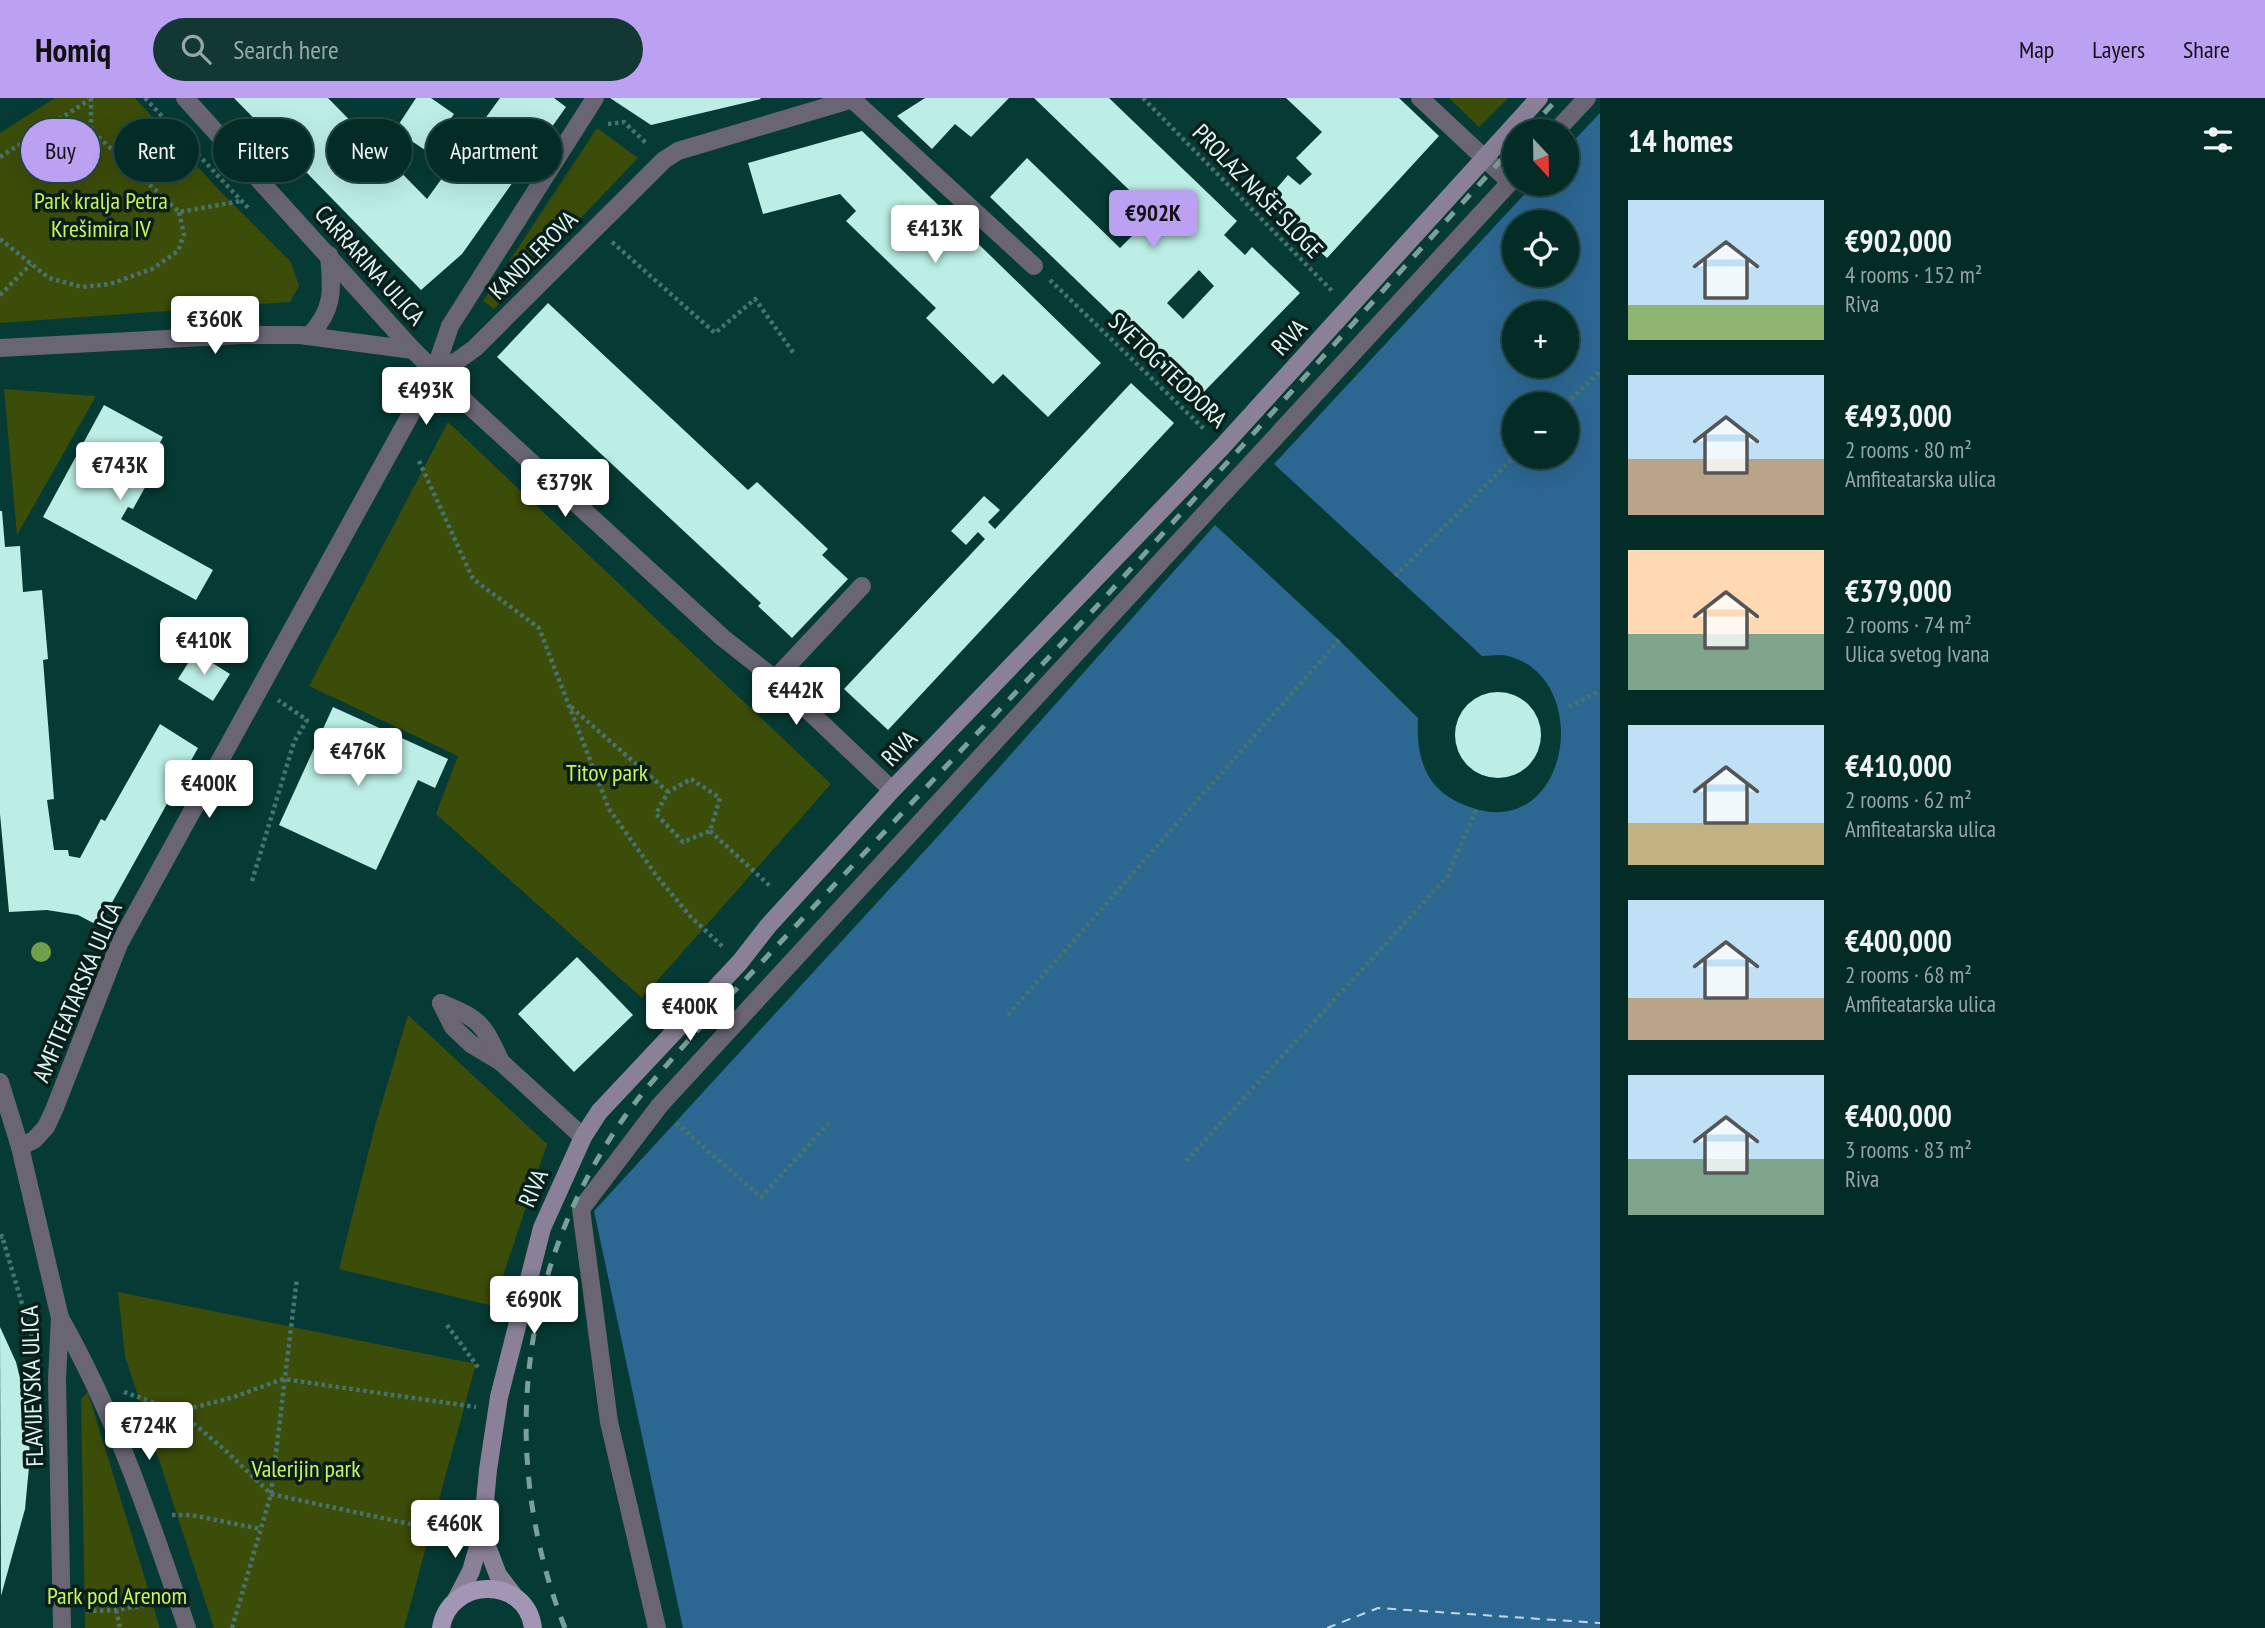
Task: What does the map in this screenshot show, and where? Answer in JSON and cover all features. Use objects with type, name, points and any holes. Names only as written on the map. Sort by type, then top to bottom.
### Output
[{"type":"main road","name":"RIVA","points":[[457,1598],[471,1571],[482,1533],[498,1403],[542,1228],[583,1137],[599,1112],[740,962],[892,790],[1222,447],[1539,98]]},
{"type":"main road","name":"RIVA","points":[[482,1533],[498,1575],[516,1597]]},
{"type":"main road","points":[[440,1628],[447,1610],[457,1598],[471,1590],[486,1587],[502,1590],[516,1597],[526,1608],[533,1628]]},
{"type":"street","name":"CARRARINA ULICA","points":[[185,98],[413,350],[472,408],[713,628],[775,680],[892,790]]},
{"type":"street","name":"AMFITEATARSKA ULICA","points":[[20,1147],[34,1140],[46,1126],[65,1086],[92,1009],[119,944],[435,370],[450,326],[595,98]]},
{"type":"street","points":[[1420,98],[1502,172]]},
{"type":"street","points":[[1567,119],[1587,98]]},
{"type":"street","points":[[854,99],[1034,266]]},
{"type":"street","name":"KANDLEROVA","points":[[435,370],[475,348],[664,160],[678,151],[854,99]]},
{"type":"street","points":[[657,1628],[609,1422],[582,1209],[660,1105],[1502,191]]},
{"type":"street","points":[[309,336],[321,323],[331,298],[329,255]]},
{"type":"street","points":[[0,348],[241,335],[309,336],[413,350]]},
{"type":"street","points":[[775,680],[862,586]]},
{"type":"street","points":[[501,1062],[583,1137]]},
{"type":"street","name":"FLAVIJEVSKA ULICA","points":[[0,1082],[20,1147],[60,1318],[57,1369],[62,1620]]},
{"type":"street","points":[[60,1318],[103,1402],[143,1498],[187,1628]]},
{"type":"path","points":[[145,98],[259,218]]},
{"type":"path","name":"PROLAZ NAŠE SLOGE","points":[[1143,98],[1312,273],[1350,308]]},
{"type":"path","points":[[0,157],[90,99]]},
{"type":"path","points":[[0,239],[49,278],[82,286],[110,285],[152,269],[178,251],[184,234],[179,212],[91,130],[90,99]]},
{"type":"path","points":[[624,122],[664,160]]},
{"type":"path","points":[[179,212],[241,201]]},
{"type":"path","points":[[595,227],[715,333],[755,299],[795,355]]},
{"type":"path","points":[[0,295],[31,264]]},
{"type":"path","name":"SVETOG TEODORA","points":[[1067,295],[1222,447]]},
{"type":"path","points":[[1578,392],[1600,371]]},
{"type":"path","points":[[419,461],[473,579],[539,628],[609,809],[659,879],[691,917],[740,962]]},
{"type":"path","points":[[1395,576],[1502,469]]},
{"type":"path","points":[[1008,1015],[1339,640]]},
{"type":"path","points":[[252,881],[295,742],[307,720],[260,687]]},
{"type":"path","points":[[1569,707],[1600,691]]},
{"type":"path","points":[[568,705],[668,792]]},
{"type":"path","points":[[691,779],[720,798],[710,831],[683,842],[656,814],[668,792],[691,779]]},
{"type":"path","points":[[1186,1161],[1447,877],[1476,810]]},
{"type":"path","points":[[710,831],[789,904]]},
{"type":"path","points":[[675,1122],[761,1197],[829,1123]]},
{"type":"path","points":[[0,1238],[2,1237],[34,1341]]},
{"type":"path","points":[[232,1628],[271,1494],[297,1278]]},
{"type":"path","points":[[447,1325],[498,1403]]},
{"type":"path","points":[[180,1412],[234,1397],[283,1379],[498,1403]]},
{"type":"path","points":[[123,1391],[180,1412],[271,1494],[447,1532]]},
{"type":"path","points":[[191,1515],[261,1529]]},
{"type":"path","points":[[62,1620],[178,1602]]},
{"type":"path","points":[[116,1610],[120,1628]]},
{"type":"green space","name":"Park kralja Petra Krešimira IV","points":[[55,98],[135,98],[154,119],[114,119],[114,182],[199,182],[199,168],[291,262],[299,286],[290,302],[0,323],[0,133],[21,120],[21,182],[100,182],[100,119],[22,119]]},
{"type":"green space","points":[[1449,98],[1508,98],[1479,127]]},
{"type":"green space","points":[[597,128],[638,158],[494,309],[483,301]]},
{"type":"green space","points":[[4,389],[96,396],[17,535]]},
{"type":"green space","name":"Titov park","points":[[448,422],[831,784],[642,998],[436,814],[458,756],[309,686]]},
{"type":"green space","points":[[408,1015],[547,1144],[493,1306],[339,1269],[375,1126]]},
{"type":"green space","name":"Valerijin park","points":[[118,1292],[476,1364],[404,1628],[214,1628],[125,1356]]},
{"type":"green space","name":"Park pod Arenom","points":[[88,1392],[160,1628],[85,1628],[81,1399]]},
{"type":"water","points":[[1600,113],[1600,1628],[683,1628],[594,1211],[940,834],[1215,525],[1418,718],[1420,754],[1428,776],[1443,793],[1454,800],[1492,812],[1523,806],[1545,787],[1558,759],[1561,728],[1554,697],[1537,672],[1508,656],[1482,656],[1274,464],[1502,218],[1502,287],[1579,287],[1579,210],[1510,210],[1523,196],[1579,196],[1579,135]]},
{"type":"building","points":[[234,98],[328,98],[349,119],[327,119],[327,182],[410,182],[427,199],[439,182],[513,182],[462,254],[421,290],[313,179],[313,119],[254,119]]},
{"type":"building","points":[[416,98],[431,98],[454,114],[451,119],[426,119],[426,151],[412,141],[412,119],[402,119]]},
{"type":"building","points":[[500,98],[554,98],[566,107],[558,119],[485,119]]},
{"type":"building","points":[[610,98],[760,98],[761,99],[651,125]]},
{"type":"building","points":[[925,98],[1009,98],[971,137],[955,124],[932,149],[897,116]]},
{"type":"building","points":[[1034,98],[1109,98],[1237,221],[1224,235],[1245,255],[1252,247],[1300,293],[1195,401],[1147,355],[1151,352],[990,197],[1027,158],[1120,248],[1154,214]],"holes":[[[1199,270],[1214,286],[1183,319],[1167,303]]]},
{"type":"building","points":[[1286,98],[1399,98],[1439,136],[1327,258],[1266,201],[1288,175],[1300,185],[1312,174],[1296,158],[1322,132]]},
{"type":"building","points":[[862,131],[1101,363],[1048,417],[1003,374],[993,384],[926,318],[936,308],[846,221],[856,211],[840,194],[763,214],[748,163]]},
{"type":"building","points":[[548,303],[748,490],[757,482],[828,549],[822,555],[848,579],[792,638],[758,606],[761,603],[497,357]]},
{"type":"building","points":[[1131,383],[1174,423],[888,730],[844,689],[985,539],[978,532],[966,545],[951,531],[984,496],[1000,510],[988,522],[995,529]]},
{"type":"building","points":[[104,405],[163,437],[141,478],[148,482],[133,509],[128,507],[121,519],[213,570],[196,600],[43,517]]},
{"type":"building","points":[[0,511],[5,547],[20,546],[23,592],[42,590],[48,659],[43,660],[54,799],[47,800],[54,850],[68,850],[69,856],[80,858],[101,819],[105,821],[160,724],[198,748],[99,926],[78,915],[47,910],[9,912],[0,814]]},
{"type":"building","points":[[195,652],[230,674],[213,701],[178,679]]},
{"type":"building","points":[[1498,692],[1522,699],[1534,711],[1541,735],[1534,759],[1522,771],[1498,778],[1474,771],[1462,759],[1455,735],[1462,711],[1474,699]]},
{"type":"building","points":[[333,707],[448,759],[435,788],[418,780],[376,870],[279,825]]},
{"type":"building","points":[[577,957],[633,1015],[574,1072],[518,1014]]},
{"type":"building","points":[[0,1327],[16,1362],[26,1403],[30,1456],[25,1509],[1,1596]]},
{"type":"ferry route","points":[[1327,1628],[1378,1608],[1600,1623]]},
{"type":"railway","points":[[1539,119],[1558,98]]},
{"type":"railway","points":[[565,1628],[544,1565],[531,1500],[526,1435],[529,1370],[540,1306],[558,1243],[585,1183],[619,1125],[694,1034],[1099,604],[1502,159]]}]
